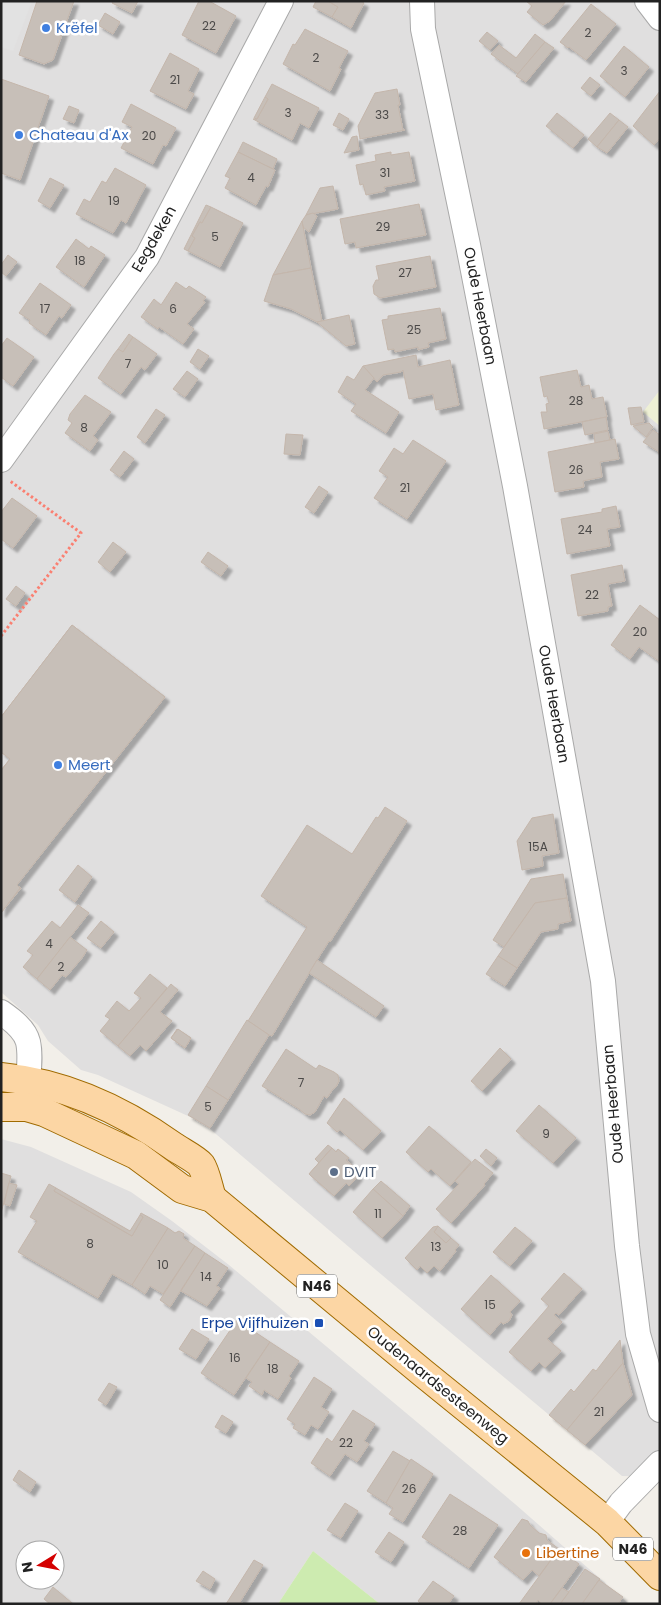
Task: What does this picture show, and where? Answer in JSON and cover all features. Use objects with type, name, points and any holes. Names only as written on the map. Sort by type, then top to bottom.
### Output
[{"type":"main road","points":[[14,1078],[68,1091],[122,1113],[201,1165],[212,1198]]},
{"type":"main road","name":"Oudenaardsesteenweg","points":[[14,1107],[44,1112],[136,1155],[182,1189],[212,1198],[423,1374],[606,1522],[660,1576]]},
{"type":"street","name":"Eegdeken","points":[[5,470],[147,257],[281,1]]},
{"type":"street","name":"Oude Heerbaan","points":[[422,1],[423,29],[515,486],[603,981],[627,1246],[638,1334],[660,1410]]},
{"type":"street","points":[[647,1],[660,18]]},
{"type":"street","points":[[654,1],[660,4]]},
{"type":"street","points":[[1,1012],[19,1028],[27,1040],[29,1054],[14,1078],[14,1107]]},
{"type":"street","points":[[606,1522],[621,1503],[660,1463]]},
{"type":"path","points":[[1,636],[81,533],[5,470]]},
{"type":"shaded area","points":[[1,1],[660,1],[660,390],[644,412],[660,426],[660,1477],[622,1476],[210,1129],[188,1116],[98,1075],[81,1070],[48,1041],[38,1025],[1,992]]},
{"type":"shaded area","points":[[1,1],[32,1],[13,51],[1,47]]},
{"type":"shaded area","points":[[1,1139],[31,1147],[131,1192],[172,1221],[229,1265],[515,1504],[629,1604],[380,1604],[313,1551],[278,1604],[1,1604]]},
{"type":"green space","points":[[660,390],[660,426],[643,412]]},
{"type":"green space","points":[[313,1551],[380,1604],[278,1604]]},
{"type":"building","name":"Krëfel","points":[[37,1],[74,1],[53,60],[44,64],[19,55]]},
{"type":"building","points":[[113,1],[138,1],[132,13],[112,3]]},
{"type":"building","points":[[199,1],[209,1],[236,16],[216,53],[182,35]]},
{"type":"building","points":[[316,1],[328,1],[338,7],[332,17],[313,7]]},
{"type":"building","points":[[328,1],[361,1],[364,3],[351,28],[332,17],[338,7]]},
{"type":"building","points":[[526,1],[566,1],[550,21],[543,25],[527,12],[532,6]]},
{"type":"building","points":[[591,4],[616,24],[586,60],[560,42]]},
{"type":"building","points":[[105,13],[120,22],[113,34],[98,25]]},
{"type":"building","points":[[305,29],[348,51],[330,91],[283,64],[293,44],[295,45]]},
{"type":"building","points":[[487,32],[498,41],[490,50],[479,41]]},
{"type":"building","points":[[535,34],[545,42],[518,74],[491,54],[499,45],[516,58]]},
{"type":"building","points":[[545,42],[554,48],[526,82],[516,76]]},
{"type":"building","points":[[624,46],[649,67],[625,97],[600,76]]},
{"type":"building","points":[[170,53],[199,69],[188,91],[194,94],[186,109],[150,91]]},
{"type":"building","points":[[590,77],[600,85],[591,96],[581,88]]},
{"type":"building","name":"Chateau d'Ax","points":[[1,79],[49,96],[20,180],[1,173]]},
{"type":"building","points":[[272,84],[319,108],[309,128],[300,123],[292,140],[253,119],[257,119],[268,99],[265,97]]},
{"type":"building","points":[[397,89],[400,105],[398,105],[403,130],[405,130],[360,139],[358,126],[375,93]]},
{"type":"building","points":[[660,91],[660,138],[654,145],[633,126]]},
{"type":"building","points":[[265,97],[268,99],[257,119],[254,118]]},
{"type":"building","points":[[131,104],[176,128],[166,146],[163,145],[153,164],[121,148],[132,127],[122,122]]},
{"type":"building","points":[[69,106],[79,110],[74,123],[63,119]]},
{"type":"building","points":[[339,113],[349,119],[343,130],[333,125]]},
{"type":"building","points":[[557,113],[584,135],[573,148],[546,126]]},
{"type":"building","points":[[610,113],[619,120],[597,147],[588,139]]},
{"type":"building","points":[[619,120],[628,127],[607,153],[597,147]]},
{"type":"building","points":[[357,136],[359,150],[344,153],[352,137]]},
{"type":"building","points":[[243,142],[277,159],[273,169],[238,152]]},
{"type":"building","points":[[238,152],[275,170],[268,187],[266,186],[256,205],[225,188],[230,178],[225,176]]},
{"type":"building","points":[[391,152],[391,155],[409,152],[415,181],[384,187],[385,191],[366,195],[363,184],[360,185],[356,165],[376,161],[375,155]]},
{"type":"building","points":[[115,168],[146,185],[126,223],[121,220],[113,233],[76,214],[84,199],[90,202],[102,181],[106,183]]},
{"type":"building","points":[[50,178],[64,185],[50,208],[38,201]]},
{"type":"building","points":[[333,186],[338,209],[306,215],[320,188]]},
{"type":"building","points":[[419,204],[426,235],[356,248],[355,242],[345,244],[340,219]]},
{"type":"building","points":[[206,205],[211,207],[192,236],[195,238],[188,251],[184,249]]},
{"type":"building","points":[[211,207],[243,223],[220,267],[188,251],[195,238],[192,236]]},
{"type":"building","points":[[313,213],[317,216],[309,232],[303,227],[302,221],[306,215]]},
{"type":"building","points":[[302,221],[311,268],[273,275]]},
{"type":"building","points":[[76,239],[89,249],[91,246],[105,255],[84,287],[56,267]]},
{"type":"building","points":[[8,255],[17,262],[6,276],[1,272],[1,265]]},
{"type":"building","points":[[430,256],[436,287],[380,298],[374,294],[373,286],[376,280],[379,280],[376,266]]},
{"type":"building","points":[[311,268],[322,321],[317,322],[291,309],[264,301],[273,275]]},
{"type":"building","points":[[176,282],[186,289],[189,286],[206,297],[203,301],[205,302],[187,324],[194,329],[183,344],[141,317],[154,299],[161,305]]},
{"type":"building","points":[[40,283],[71,305],[62,318],[59,316],[46,335],[29,323],[30,320],[19,313]]},
{"type":"building","points":[[440,308],[446,339],[428,343],[429,347],[418,350],[418,347],[395,352],[394,349],[388,350],[382,320],[388,319],[388,316]]},
{"type":"building","points":[[349,315],[355,344],[346,346],[317,322]]},
{"type":"building","points":[[129,334],[133,337],[123,352],[118,349]]},
{"type":"building","points":[[133,337],[157,354],[145,370],[141,367],[121,394],[98,378],[118,349],[123,352]]},
{"type":"building","points":[[7,338],[34,357],[13,386],[1,377],[1,346]]},
{"type":"building","points":[[198,349],[209,356],[200,369],[190,362]]},
{"type":"building","points":[[416,355],[418,367],[450,360],[459,405],[436,410],[433,394],[409,399],[403,370],[383,375],[377,382],[363,366]]},
{"type":"building","points":[[363,366],[374,378],[365,390],[399,412],[386,433],[351,411],[356,404],[338,392],[347,376],[354,380]]},
{"type":"building","points":[[577,370],[581,387],[589,385],[592,399],[603,397],[607,417],[544,429],[541,412],[547,412],[546,404],[549,403],[547,396],[544,397],[540,377]]},
{"type":"building","points":[[187,371],[198,379],[185,397],[173,389]]},
{"type":"building","points":[[85,395],[111,412],[93,436],[98,440],[90,451],[65,433],[72,423],[68,420],[70,414]]},
{"type":"building","points":[[641,407],[644,422],[631,425],[628,408]]},
{"type":"building","points":[[156,409],[165,415],[145,443],[137,437]]},
{"type":"building","points":[[606,417],[608,430],[585,435],[582,422]]},
{"type":"building","points":[[649,423],[653,427],[646,437],[633,426]]},
{"type":"building","points":[[653,430],[660,435],[660,454],[643,442]]},
{"type":"building","points":[[608,431],[610,440],[595,443],[594,434]]},
{"type":"building","points":[[286,434],[303,435],[300,455],[284,454]]},
{"type":"building","points":[[615,439],[619,459],[600,462],[602,477],[583,481],[584,487],[555,492],[548,452]]},
{"type":"building","points":[[413,440],[446,461],[407,519],[374,498],[388,477],[379,471],[394,448],[403,454]]},
{"type":"building","points":[[124,451],[134,459],[120,477],[110,470]]},
{"type":"building","points":[[319,486],[328,492],[314,513],[305,507]]},
{"type":"building","points":[[12,498],[37,516],[13,548],[1,539],[1,512]]},
{"type":"building","points":[[616,506],[620,527],[607,529],[610,546],[567,554],[561,519],[602,512],[602,509]]},
{"type":"building","points":[[113,542],[126,552],[110,572],[98,562]]},
{"type":"building","points":[[208,552],[228,566],[221,576],[201,562]]},
{"type":"building","points":[[622,565],[625,581],[608,584],[612,606],[608,607],[608,611],[578,616],[571,575]]},
{"type":"building","points":[[16,586],[25,593],[16,606],[6,599]]},
{"type":"building","points":[[640,605],[660,620],[660,662],[639,647],[630,659],[611,645]]},
{"type":"building","name":"Meert","points":[[72,625],[165,697],[16,885],[21,888],[1,913],[1,770],[10,759],[1,752],[1,717]]},
{"type":"building","name":"Meert","points":[[72,625],[165,697],[17,885],[20,888],[1,913],[1,771],[10,759],[1,752],[1,717]]},
{"type":"building","points":[[385,807],[407,821],[317,960],[272,1036],[269,1035],[248,1021],[307,927],[261,896],[307,825],[352,854],[376,817],[378,818]]},
{"type":"building","points":[[553,814],[559,853],[542,856],[543,866],[522,870],[517,841],[532,818]]},
{"type":"building","points":[[78,865],[92,877],[75,902],[59,890]]},
{"type":"building","points":[[563,874],[567,898],[535,903],[504,947],[493,940],[531,879]]},
{"type":"building","points":[[567,898],[571,921],[558,924],[558,929],[541,932],[517,968],[498,956],[535,903]]},
{"type":"building","points":[[78,905],[89,913],[37,979],[23,967],[33,955],[27,951],[52,921],[60,928]]},
{"type":"building","points":[[101,921],[114,932],[101,948],[87,938]]},
{"type":"building","points":[[70,937],[87,950],[66,977],[62,975],[50,990],[37,979]]},
{"type":"building","points":[[498,956],[517,968],[505,986],[486,974]]},
{"type":"building","points":[[317,960],[384,1006],[376,1017],[309,973]]},
{"type":"building","points":[[150,974],[167,988],[118,1046],[100,1031],[110,1019],[105,1016],[117,1001],[129,1011],[141,998],[134,993]]},
{"type":"building","points":[[171,984],[178,990],[160,1012],[172,1021],[146,1051],[140,1045],[130,1056],[118,1046]]},
{"type":"building","points":[[247,1020],[269,1035],[228,1100],[206,1086]]},
{"type":"building","points":[[177,1029],[191,1038],[185,1048],[171,1038]]},
{"type":"building","points":[[178,1029],[191,1038],[185,1048],[171,1038]]},
{"type":"building","points":[[500,1048],[511,1059],[482,1091],[471,1081]]},
{"type":"building","points":[[286,1049],[316,1069],[319,1065],[338,1075],[339,1081],[336,1087],[327,1098],[324,1096],[315,1112],[310,1115],[305,1114],[262,1086]]},
{"type":"building","points":[[206,1086],[228,1100],[210,1128],[188,1115]]},
{"type":"building","points":[[344,1098],[381,1131],[363,1150],[340,1130],[337,1132],[327,1123]]},
{"type":"building","points":[[539,1105],[576,1138],[553,1163],[516,1131]]},
{"type":"building","points":[[429,1126],[471,1162],[450,1186],[431,1169],[428,1172],[406,1152]]},
{"type":"building","points":[[328,1145],[332,1148],[319,1163],[315,1159]]},
{"type":"building","name":"DVIT","points":[[332,1148],[336,1152],[338,1149],[358,1171],[356,1173],[358,1176],[349,1186],[346,1183],[334,1196],[309,1174]]},
{"type":"building","name":"DVIT","points":[[332,1148],[336,1152],[338,1149],[349,1158],[346,1160],[359,1171],[356,1173],[358,1176],[349,1186],[346,1183],[334,1196],[309,1174]]},
{"type":"building","points":[[486,1149],[497,1158],[491,1166],[480,1156]]},
{"type":"building","points":[[475,1159],[493,1173],[485,1185],[451,1223],[436,1209],[459,1184],[455,1181]]},
{"type":"building","points":[[1,1173],[11,1176],[1,1213]]},
{"type":"building","points":[[381,1181],[410,1206],[403,1216],[373,1189]]},
{"type":"building","points":[[9,1183],[17,1185],[10,1206],[4,1204]]},
{"type":"building","points":[[49,1184],[56,1188],[54,1191],[132,1236],[143,1217],[140,1215],[141,1213],[168,1228],[132,1285],[112,1274],[98,1298],[18,1252],[37,1221],[30,1217]]},
{"type":"building","points":[[56,1188],[130,1231],[140,1215],[143,1217],[132,1236],[54,1191]]},
{"type":"building","points":[[373,1189],[403,1216],[382,1238],[353,1212]]},
{"type":"building","points":[[438,1226],[451,1238],[446,1243],[434,1232]]},
{"type":"building","points":[[438,1226],[434,1232],[446,1243],[451,1238],[459,1245],[440,1271],[434,1266],[427,1273],[420,1266],[417,1270],[405,1258],[433,1227]]},
{"type":"building","points":[[515,1227],[532,1241],[510,1266],[493,1252]]},
{"type":"building","points":[[168,1228],[175,1233],[179,1231],[184,1234],[183,1238],[195,1246],[163,1294],[150,1286],[145,1294],[132,1285]]},
{"type":"building","points":[[195,1246],[205,1253],[170,1307],[160,1300]]},
{"type":"building","points":[[205,1253],[228,1268],[216,1286],[220,1288],[207,1306],[181,1291]]},
{"type":"building","points":[[564,1273],[582,1289],[559,1315],[556,1313],[554,1315],[562,1322],[547,1339],[561,1351],[545,1368],[539,1362],[531,1371],[509,1352],[549,1306],[541,1299]]},
{"type":"building","points":[[491,1275],[520,1301],[510,1312],[512,1315],[509,1321],[503,1324],[501,1322],[490,1335],[461,1309]]},
{"type":"building","points":[[237,1320],[270,1342],[234,1395],[201,1373]]},
{"type":"building","points":[[192,1329],[209,1339],[196,1359],[179,1349]]},
{"type":"building","points":[[620,1340],[623,1363],[567,1430],[549,1415],[571,1389],[574,1392],[593,1369],[596,1371]]},
{"type":"building","points":[[270,1342],[299,1361],[278,1399],[264,1390],[262,1395],[249,1386],[252,1382],[246,1378]]},
{"type":"building","points":[[623,1363],[632,1395],[585,1445],[567,1430]]},
{"type":"building","points":[[314,1377],[332,1389],[321,1407],[329,1412],[318,1429],[311,1425],[305,1435],[293,1428],[295,1424],[287,1419]]},
{"type":"building","points":[[109,1383],[117,1387],[106,1405],[98,1400]]},
{"type":"building","points":[[353,1410],[375,1424],[364,1441],[369,1444],[357,1462],[345,1454],[330,1476],[311,1463],[327,1438],[332,1442]]},
{"type":"building","points":[[222,1415],[233,1422],[226,1433],[215,1427]]},
{"type":"building","points":[[393,1451],[410,1461],[386,1503],[367,1491]]},
{"type":"building","points":[[411,1459],[433,1474],[403,1522],[389,1514],[393,1508],[386,1503]]},
{"type":"building","points":[[19,1470],[36,1482],[30,1492],[13,1480]]},
{"type":"building","points":[[450,1494],[498,1525],[469,1568],[422,1537]]},
{"type":"building","points":[[345,1503],[358,1511],[341,1538],[327,1530]]},
{"type":"building","name":"Libertine","points":[[522,1519],[528,1521],[539,1533],[546,1535],[547,1540],[559,1549],[539,1576],[532,1570],[523,1580],[494,1557]]},
{"type":"building","points":[[389,1532],[404,1542],[391,1562],[375,1552]]},
{"type":"building","points":[[559,1549],[579,1564],[550,1604],[542,1604],[538,1600],[536,1604],[519,1604]]},
{"type":"building","points":[[254,1560],[263,1565],[240,1602],[244,1604],[226,1604]]},
{"type":"building","points":[[585,1569],[600,1579],[582,1604],[560,1604]]},
{"type":"building","points":[[203,1571],[215,1579],[210,1589],[196,1581]]},
{"type":"building","points":[[599,1580],[623,1597],[618,1604],[582,1604]]},
{"type":"building","points":[[433,1581],[454,1596],[448,1604],[421,1604],[418,1601]]},
{"type":"building","points":[[562,1588],[569,1592],[560,1604],[550,1604]]},
{"type":"building","points":[[51,1590],[57,1590],[72,1603],[50,1604],[44,1599]]},
{"type":"place","name":"Krëfel","points":[[46,28]]},
{"type":"place","name":"Chateau d'Ax","points":[[19,135]]},
{"type":"place","name":"Meert","points":[[58,765]]},
{"type":"place","name":"DVIT","points":[[334,1172]]},
{"type":"place","name":"Erpe Vijfhuizen","points":[[319,1323]]},
{"type":"place","name":"Libertine","points":[[526,1553]]}]
